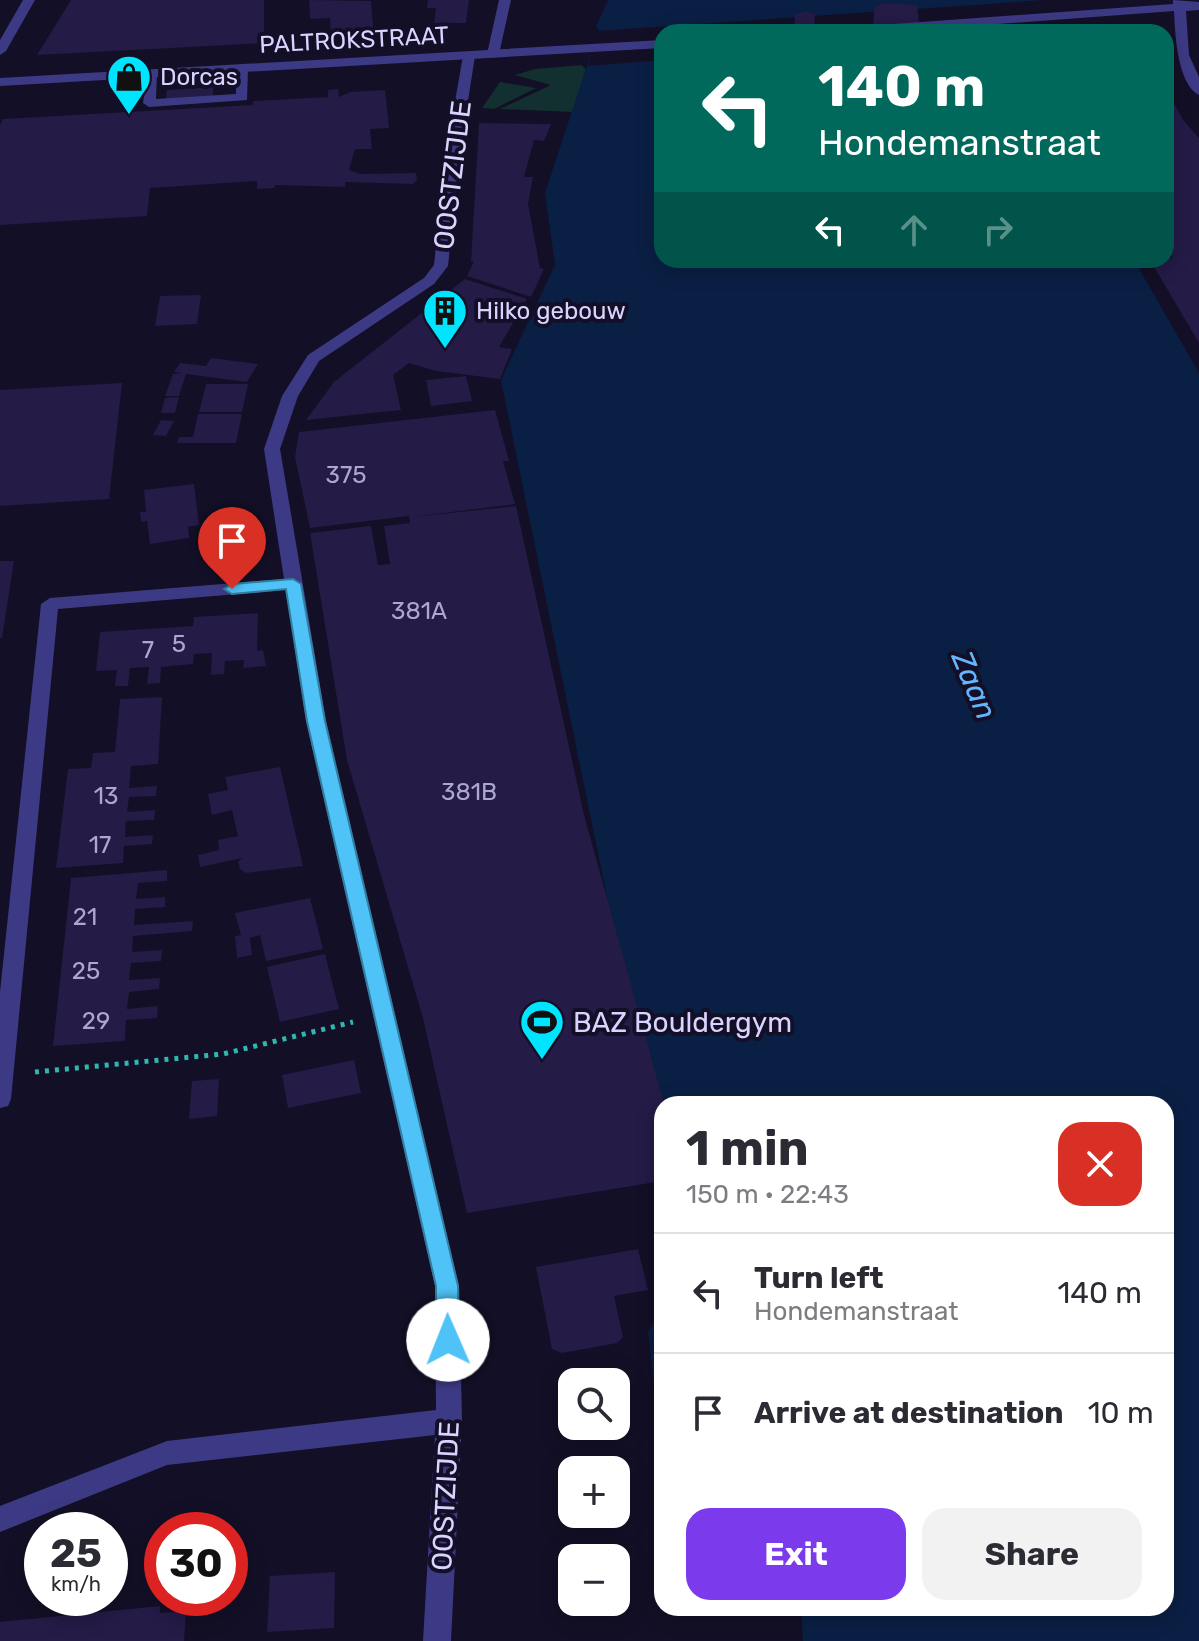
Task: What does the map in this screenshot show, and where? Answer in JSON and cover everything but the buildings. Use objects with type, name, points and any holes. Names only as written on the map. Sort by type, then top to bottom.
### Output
[{"type":"street","points":[[0,51],[29,0]]},
{"type":"street","points":[[493,54],[505,0]]},
{"type":"street","points":[[950,24],[1178,3],[1199,6]]},
{"type":"street","points":[[1178,3],[1183,55],[1199,91]]},
{"type":"street","name":"PALTROKSTRAAT","points":[[0,82],[654,44]]},
{"type":"street","name":"OOSTZIJDE","points":[[437,1641],[449,1421],[447,1286],[316,721],[272,449],[290,396],[313,358],[429,281],[441,266],[452,158],[469,56]]},
{"type":"street","points":[[151,73],[149,103],[242,97],[242,69]]},
{"type":"street","points":[[0,1099],[50,604],[293,584]]},
{"type":"street","points":[[0,1519],[167,1453],[449,1421]]},
{"type":"path","points":[[3,1075],[223,1054],[385,1014]]},
{"type":"green space","points":[[582,65],[586,70],[573,112],[500,109],[551,85],[515,75],[535,69]]},
{"type":"green space","points":[[500,82],[536,88],[494,109],[482,108]]},
{"type":"water","name":"Zaan","points":[[608,0],[1045,0],[758,24],[654,24],[654,268],[1139,268],[1199,373],[1199,1641],[803,1641],[801,1616],[1174,1616],[1174,1096],[660,1096],[608,902],[501,380],[555,265],[545,193],[599,29],[596,27]]},
{"type":"water","points":[[654,1321],[654,1384],[648,1332]]},
{"type":"pier","points":[[1046,0],[1048,24],[698,24]]},
{"type":"pier","points":[[654,27],[654,61],[588,66],[597,31]]},
{"type":"place","name":"Dorcas","points":[[129,116]]},
{"type":"place","name":"Hilko gebouw","points":[[445,350]]},
{"type":"place","name":"BAZ Bouldergym","points":[[542,1061]]},
{"type":"route","points":[[232,589],[293,584],[316,721],[447,1286],[448,1340]]}]
